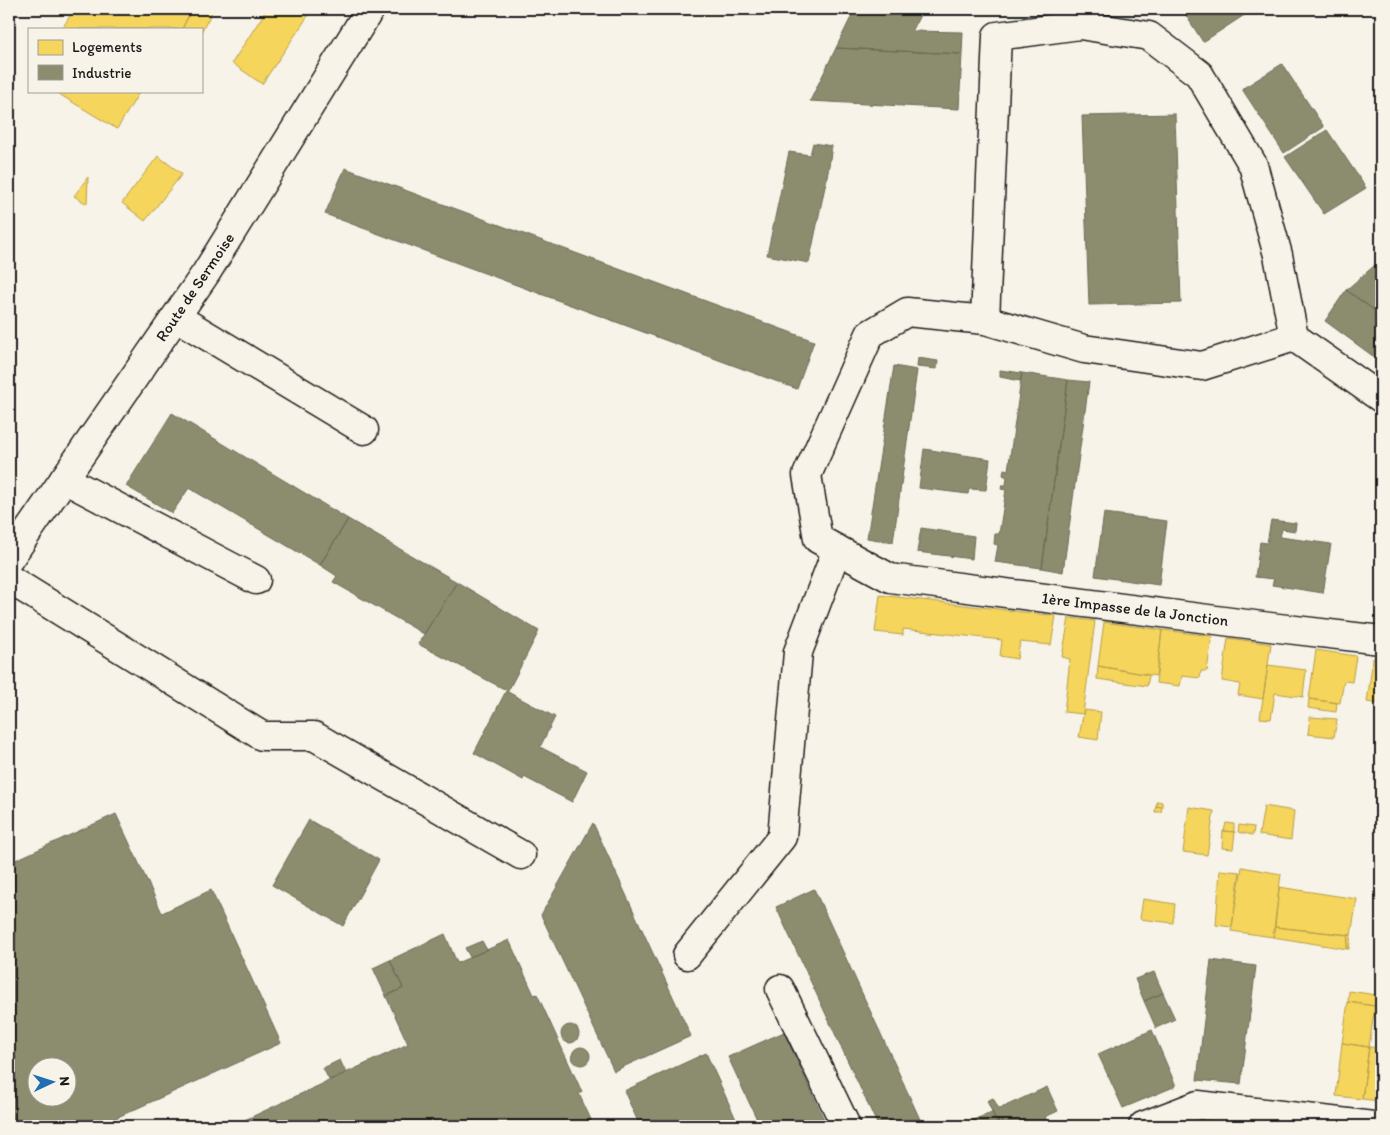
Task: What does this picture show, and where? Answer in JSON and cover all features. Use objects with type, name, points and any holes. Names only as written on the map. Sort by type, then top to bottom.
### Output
[{"type":"street","name":"Route de Sermoise","points":[[9,558],[206,273],[370,9]]},
{"type":"street","points":[[985,320],[998,36],[1080,26],[1149,36],[1199,74],[1253,165],[1278,255],[1294,337],[1381,398]]},
{"type":"street","points":[[687,955],[782,837],[798,652],[837,549],[818,539],[807,475],[870,334],[907,312],[985,320],[1084,349],[1202,366],[1294,337]]},
{"type":"street","points":[[176,317],[364,430]]},
{"type":"street","points":[[64,480],[256,580]]},
{"type":"street","name":"1ère Impasse de la Jonction","points":[[837,549],[890,578],[1381,640]]},
{"type":"street","points":[[9,579],[262,736],[314,736],[521,855]]},
{"type":"street","points":[[780,989],[846,1126]]},
{"type":"street","points":[[1143,1126],[1198,1105],[1373,1126]]},
{"type":"building: Logements","points":[[74,9],[192,9],[182,28],[63,28]]},
{"type":"building: Logements","points":[[192,9],[214,9],[202,30],[202,28],[182,28]]},
{"type":"building: Logements","points":[[267,9],[312,10],[262,84],[232,63]]},
{"type":"building: Logements","points":[[56,92],[139,92],[117,129]]},
{"type":"building: Logements","points":[[158,156],[182,174],[145,221],[122,203]]},
{"type":"building: Logements","points":[[88,177],[87,204],[74,196]]},
{"type":"building: Logements","points":[[880,595],[1056,616],[1051,645],[1020,642],[1017,659],[1000,656],[1002,640],[903,629],[903,635],[875,632]]},
{"type":"building: Logements","points":[[1069,618],[1095,621],[1083,714],[1064,712],[1070,659],[1062,657]]},
{"type":"building: Logements","points":[[1104,622],[1162,630],[1156,676],[1098,666]]},
{"type":"building: Logements","points":[[1162,630],[1212,636],[1207,671],[1201,671],[1200,678],[1182,676],[1180,686],[1156,683]]},
{"type":"building: Logements","points":[[1228,638],[1271,644],[1263,699],[1238,695],[1240,684],[1222,681]]},
{"type":"building: Logements","points":[[1316,650],[1356,656],[1352,682],[1344,681],[1340,703],[1309,699]]},
{"type":"building: Logements","points":[[1373,658],[1381,659],[1381,704],[1367,702]]},
{"type":"building: Logements","points":[[1268,665],[1306,670],[1303,697],[1275,693],[1271,719],[1260,718]]},
{"type":"building: Logements","points":[[1098,666],[1149,675],[1147,686],[1097,679]]},
{"type":"building: Logements","points":[[1309,699],[1337,703],[1336,712],[1308,708]]},
{"type":"building: Logements","points":[[1084,710],[1101,712],[1098,740],[1079,737]]},
{"type":"building: Logements","points":[[1310,717],[1337,719],[1334,737],[1308,734]]},
{"type":"building: Logements","points":[[1157,801],[1162,802],[1162,807],[1156,806]]},
{"type":"building: Logements","points":[[1156,806],[1162,807],[1161,812],[1155,812]]},
{"type":"building: Logements","points":[[1264,806],[1294,811],[1291,840],[1259,835]]},
{"type":"building: Logements","points":[[1189,807],[1214,811],[1207,855],[1183,852]]},
{"type":"building: Logements","points":[[1226,823],[1234,824],[1234,832],[1224,831]]},
{"type":"building: Logements","points":[[1239,825],[1254,827],[1253,835],[1238,832]]},
{"type":"building: Logements","points":[[1223,831],[1235,832],[1233,849],[1222,848]]},
{"type":"building: Logements","points":[[1242,867],[1281,874],[1273,937],[1231,931]]},
{"type":"building: Logements","points":[[1220,870],[1240,872],[1232,927],[1216,925]]},
{"type":"building: Logements","points":[[1279,887],[1357,899],[1351,935],[1275,927]]},
{"type":"building: Logements","points":[[1143,899],[1175,904],[1173,923],[1140,919]]},
{"type":"building: Logements","points":[[1275,927],[1348,935],[1347,949],[1273,937]]},
{"type":"building: Logements","points":[[1348,935],[1351,935],[1349,949],[1347,949]]},
{"type":"building: Logements","points":[[1349,991],[1377,995],[1375,1006],[1348,1002]]},
{"type":"building: Logements","points":[[1348,1002],[1375,1006],[1369,1047],[1342,1043]]},
{"type":"building: Logements","points":[[1342,1043],[1369,1047],[1362,1099],[1336,1096]]},
{"type":"building: Logements","points":[[1369,1047],[1381,1048],[1381,1101],[1362,1099]]},
{"type":"building: Industrie","points":[[855,9],[923,9],[912,31],[963,32],[962,54],[836,48]]},
{"type":"building: Industrie","points":[[1182,9],[1246,9],[1249,12],[1203,42]]},
{"type":"building: Industrie","points":[[836,48],[962,54],[959,109],[810,101]]},
{"type":"building: Industrie","points":[[1282,64],[1324,127],[1284,153],[1242,89]]},
{"type":"building: Industrie","points":[[1175,114],[1181,303],[1089,305],[1082,116]]},
{"type":"building: Industrie","points":[[1327,130],[1366,188],[1324,214],[1285,157]]},
{"type":"building: Industrie","points":[[813,143],[832,146],[809,263],[767,255],[789,152],[810,155]]},
{"type":"building: Industrie","points":[[345,168],[814,341],[797,389],[325,214]]},
{"type":"building: Industrie","points":[[1381,260],[1381,315],[1346,290]]},
{"type":"building: Industrie","points":[[1346,290],[1381,315],[1381,362],[1325,321]]},
{"type":"building: Industrie","points":[[918,358],[938,361],[937,369],[917,367]]},
{"type":"building: Industrie","points":[[894,366],[917,370],[893,542],[891,542],[867,538]]},
{"type":"building: Industrie","points":[[1000,370],[1022,373],[1020,381],[1000,377]]},
{"type":"building: Industrie","points":[[1022,373],[1068,380],[1042,568],[995,562],[998,545],[994,544],[995,534],[999,534],[1006,490],[1001,489],[1002,485],[1006,485],[1007,477],[1003,475],[1004,469],[1008,470]]},
{"type":"building: Industrie","points":[[1068,380],[1089,382],[1063,572],[1042,568]]},
{"type":"building: Industrie","points":[[172,413],[348,519],[320,565],[189,488],[172,513],[126,486]]},
{"type":"building: Industrie","points":[[924,449],[990,459],[986,490],[969,489],[968,494],[919,488]]},
{"type":"building: Industrie","points":[[1104,513],[1167,521],[1159,585],[1095,576]]},
{"type":"building: Industrie","points":[[348,519],[457,582],[424,634],[333,582],[337,576],[320,565]]},
{"type":"building: Industrie","points":[[1271,520],[1296,523],[1295,531],[1282,529],[1280,537],[1331,544],[1323,593],[1272,585],[1274,579],[1255,577],[1260,542],[1267,543]]},
{"type":"building: Industrie","points":[[921,528],[974,536],[972,559],[917,552]]},
{"type":"building: Industrie","points":[[457,582],[539,631],[508,691],[418,644]]},
{"type":"building: Industrie","points":[[506,691],[555,717],[540,747],[587,771],[572,802],[524,777],[523,780],[474,753]]},
{"type":"building: Industrie","points":[[116,814],[162,913],[211,890],[281,1043],[98,1126],[9,1126],[9,863]]},
{"type":"building: Industrie","points":[[309,820],[379,860],[343,926],[272,885]]},
{"type":"building: Industrie","points":[[593,823],[691,1036],[614,1071],[541,915]]},
{"type":"building: Industrie","points":[[814,889],[923,1126],[878,1126],[776,907]]},
{"type":"building: Industrie","points":[[445,934],[457,963],[509,940],[534,995],[537,994],[582,1092],[579,1094],[594,1126],[232,1126],[408,1044],[386,996],[403,988],[390,960]]},
{"type":"building: Industrie","points":[[482,941],[487,950],[470,957],[465,948]]},
{"type":"building: Industrie","points":[[390,960],[403,988],[386,996],[373,968]]},
{"type":"building: Industrie","points":[[1211,960],[1256,966],[1241,1084],[1197,1080]]},
{"type":"building: Industrie","points":[[1154,972],[1163,993],[1144,1001],[1135,979]]},
{"type":"building: Industrie","points":[[1163,993],[1175,1019],[1156,1028],[1144,1001]]},
{"type":"building: Industrie","points":[[570,1025],[576,1028],[579,1034],[576,1040],[570,1043],[564,1040],[561,1034],[564,1028]]},
{"type":"building: Industrie","points":[[1152,1030],[1176,1086],[1123,1108],[1098,1054]]},
{"type":"building: Industrie","points":[[784,1032],[827,1126],[760,1126],[728,1057]]},
{"type":"building: Industrie","points":[[581,1047],[587,1050],[590,1056],[587,1062],[581,1065],[575,1062],[572,1056],[575,1050]]},
{"type":"building: Industrie","points":[[706,1053],[739,1126],[640,1126],[624,1091]]},
{"type":"building: Industrie","points":[[340,1060],[346,1073],[329,1080],[323,1068]]},
{"type":"building: Industrie","points":[[1047,1087],[1058,1111],[1045,1117],[1049,1126],[999,1126],[987,1101],[993,1098],[999,1109]]},
{"type":"building: Industrie","points":[[992,1112],[999,1126],[959,1126]]},
{"type":"building: Industrie","points":[[1197,1118],[1200,1126],[1179,1126]]},
{"type":"building: Industrie","points":[[1227,1122],[1258,1126],[1226,1126]]}]
